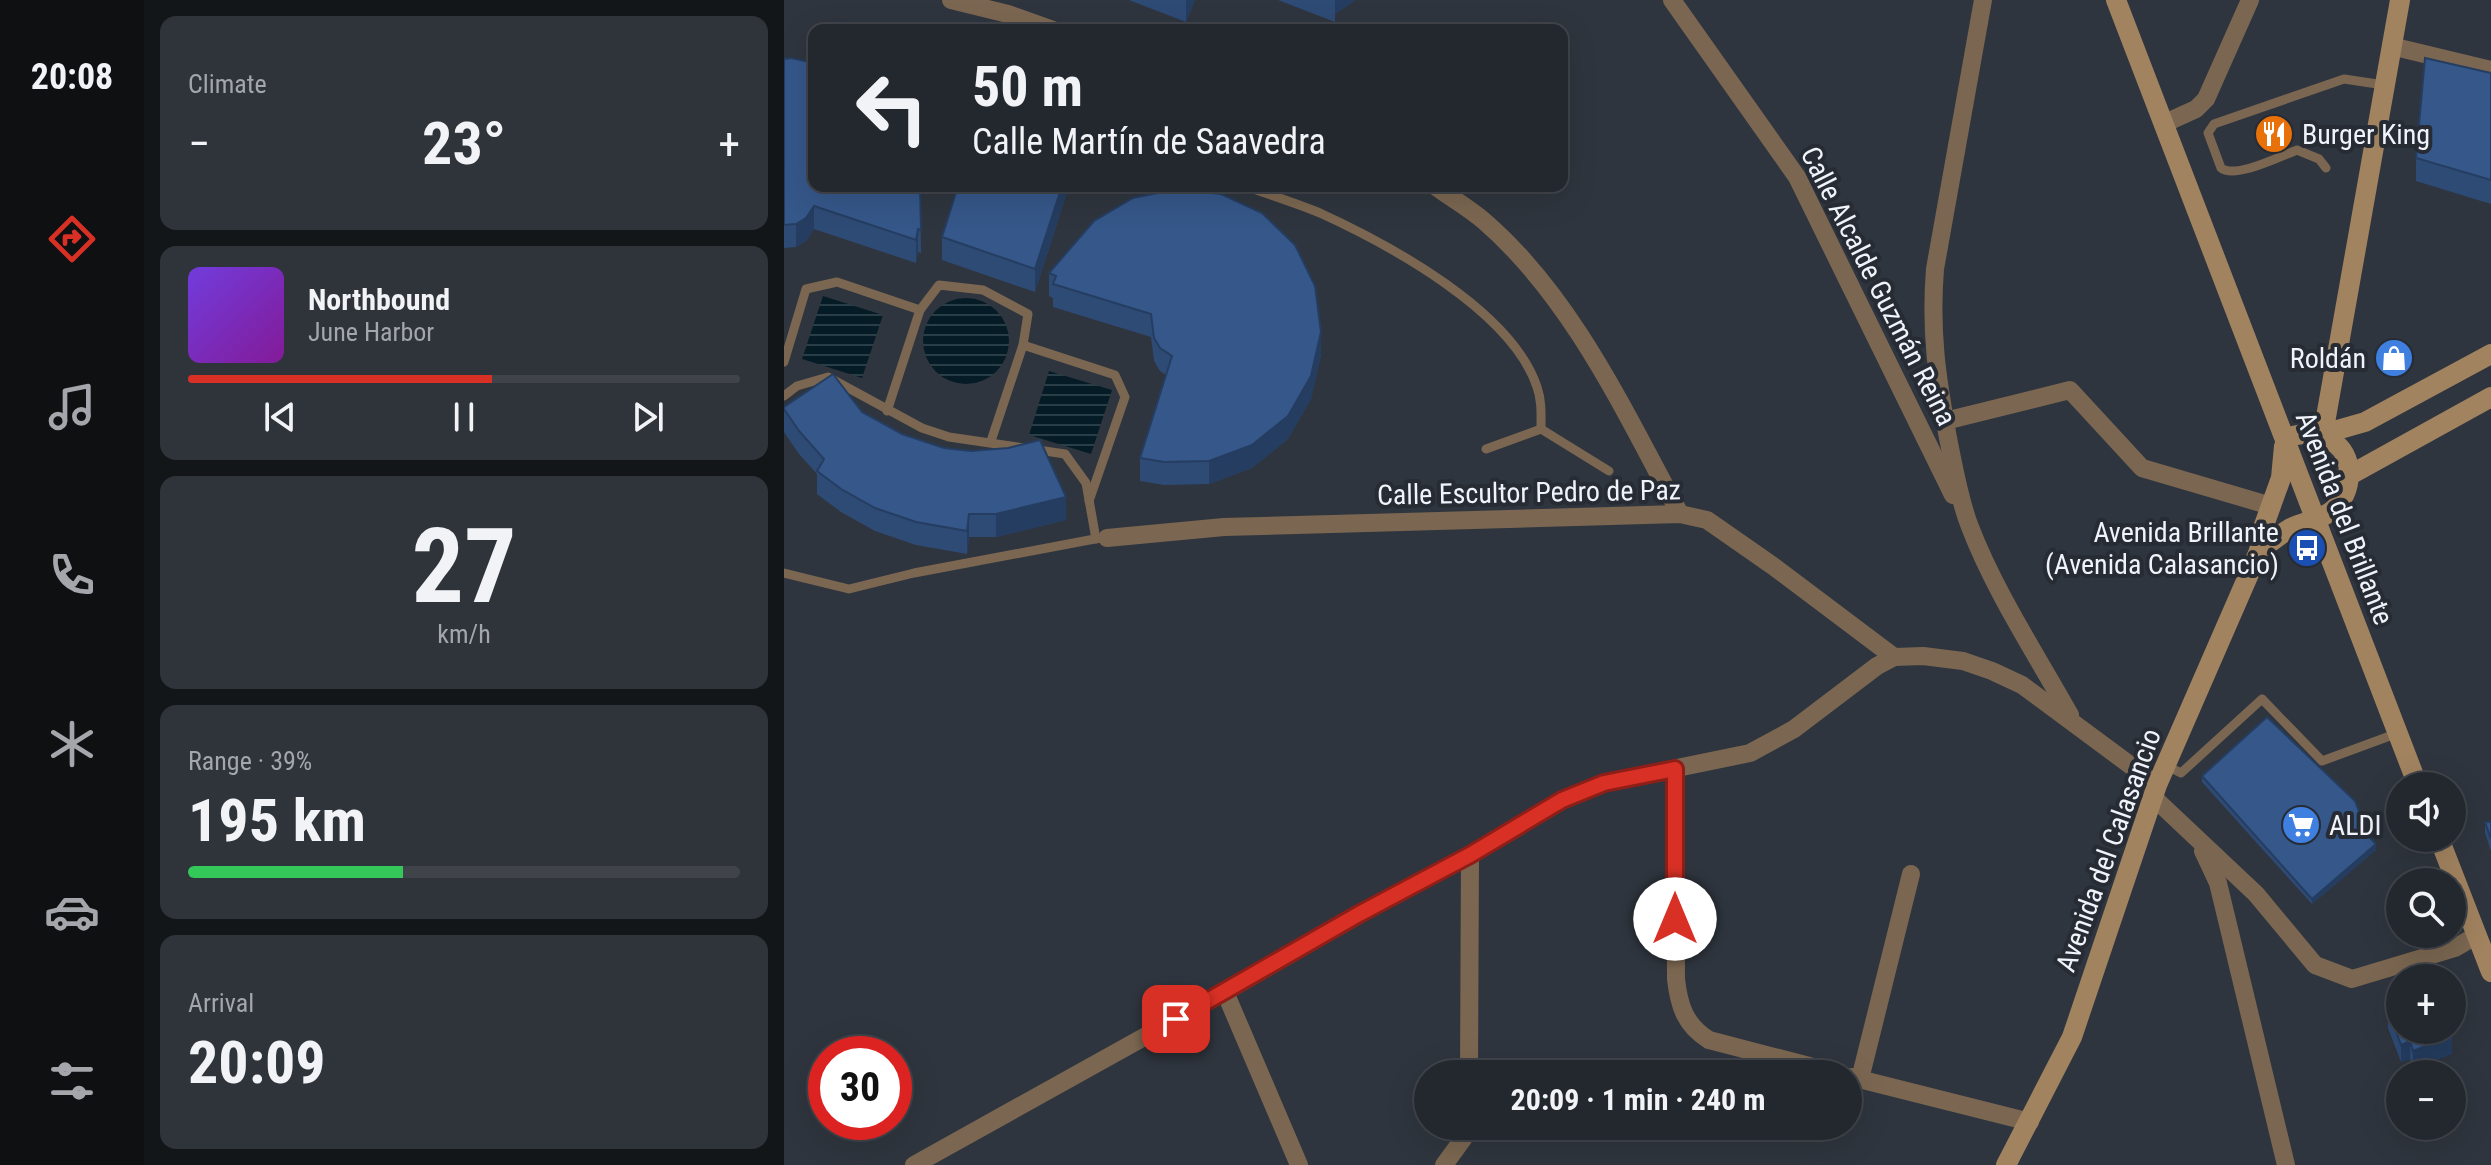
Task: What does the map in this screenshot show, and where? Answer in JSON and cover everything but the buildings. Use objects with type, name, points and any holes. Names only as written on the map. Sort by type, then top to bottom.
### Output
[{"type":"street","points":[[951,0],[1003,7],[1040,24]]},
{"type":"street","name":"Calle Alcalde Guzmán Reina","points":[[1672,0],[1797,177],[1920,385],[1970,526]]},
{"type":"street","points":[[1983,0],[1935,269],[1932,312],[1920,385],[1945,421],[1970,526],[1994,578],[2073,721]]},
{"type":"street","name":"Avenida del Brillante","points":[[2116,0],[2413,772]]},
{"type":"street","points":[[2163,124],[2196,109],[2206,99],[2250,0]]},
{"type":"street","points":[[2323,434],[2400,0]]},
{"type":"street","points":[[2391,46],[2491,70]]},
{"type":"street","points":[[1443,192],[1484,221],[1528,266],[1561,310],[1586,347],[1680,514]]},
{"type":"street","points":[[2285,438],[2304,432],[2323,434],[2365,422],[2491,354]]},
{"type":"street","points":[[1945,421],[2070,390],[2142,468],[2271,506]]},
{"type":"street","points":[[2350,475],[2491,397]]},
{"type":"street","points":[[2259,551],[2291,528],[2334,510],[2346,493],[2350,475],[2345,451],[2323,434]]},
{"type":"street","name":"Avenida del Calasancio","points":[[2006,1165],[2072,1037],[2155,791],[2259,551],[2263,528],[2281,478],[2285,438]]},
{"type":"street","name":"Calle Escultor Pedro de Paz","points":[[1102,538],[1224,527],[1680,514],[1707,520],[1894,657]]},
{"type":"street","points":[[922,1163],[1576,794],[1604,783],[1750,753],[1773,742],[1877,666],[1894,657],[1923,656],[1963,661],[1992,671],[2022,685],[2073,721],[2155,791],[2199,843],[2256,894],[2315,965],[2352,979],[2455,948],[2484,934]]},
{"type":"street","points":[[1675,769],[1676,979],[1678,1000],[1684,1016],[1696,1032],[1709,1040],[1786,1060]]},
{"type":"street","points":[[2199,843],[2218,883],[2286,1165]]},
{"type":"street","points":[[2446,852],[2484,934],[2491,972]]},
{"type":"street","points":[[1469,1060],[1470,855]]},
{"type":"street","points":[[1859,1060],[1911,874]]},
{"type":"street","points":[[1225,992],[1299,1165]]},
{"type":"street","points":[[1862,1079],[2030,1122]]},
{"type":"street","points":[[1444,1165],[1462,1140]]},
{"type":"lane","points":[[2326,168],[2319,159],[2297,150],[2236,173],[2225,172],[2209,138],[2210,127],[2344,79],[2384,85]]},
{"type":"lane","points":[[1262,192],[1317,212],[1372,238],[1434,276],[1476,308],[1509,338],[1531,371],[1542,406],[1541,429]]},
{"type":"lane","points":[[784,362],[806,289],[837,282],[920,310]]},
{"type":"lane","points":[[887,411],[920,310],[939,285],[983,290],[1028,314],[1023,345],[991,441]]},
{"type":"lane","points":[[1023,345],[1115,375],[1125,397],[1089,501]]},
{"type":"lane","points":[[784,396],[797,386],[828,377],[887,411],[949,437],[1065,454],[1086,483],[1102,538],[914,573],[849,589],[784,573]]},
{"type":"lane","points":[[1486,449],[1541,429]]},
{"type":"lane","points":[[1541,429],[1609,471]]},
{"type":"lane","points":[[2166,765],[2181,773],[2262,699],[2322,761],[2398,733]]},
{"type":"water","points":[[823,296],[883,315],[862,378],[802,359]]},
{"type":"water","points":[[966,298],[990,305],[1002,317],[1009,341],[1002,365],[990,377],[966,384],[942,377],[930,365],[923,341],[930,317],[942,305]]},
{"type":"water","points":[[1049,371],[1112,390],[1091,454],[1029,435]]},
{"type":"place","name":"Burger King","points":[[2274,134]]},
{"type":"place","name":"Roldán","points":[[2394,358]]},
{"type":"place","name":"Avenida Brillante (Avenida Calasancio)","points":[[2307,548]]},
{"type":"place","name":"ALDI","points":[[2301,825]]},
{"type":"route","points":[[1176,1019],[1359,914],[1470,855],[1562,800],[1604,783],[1675,769],[1675,919]]}]
